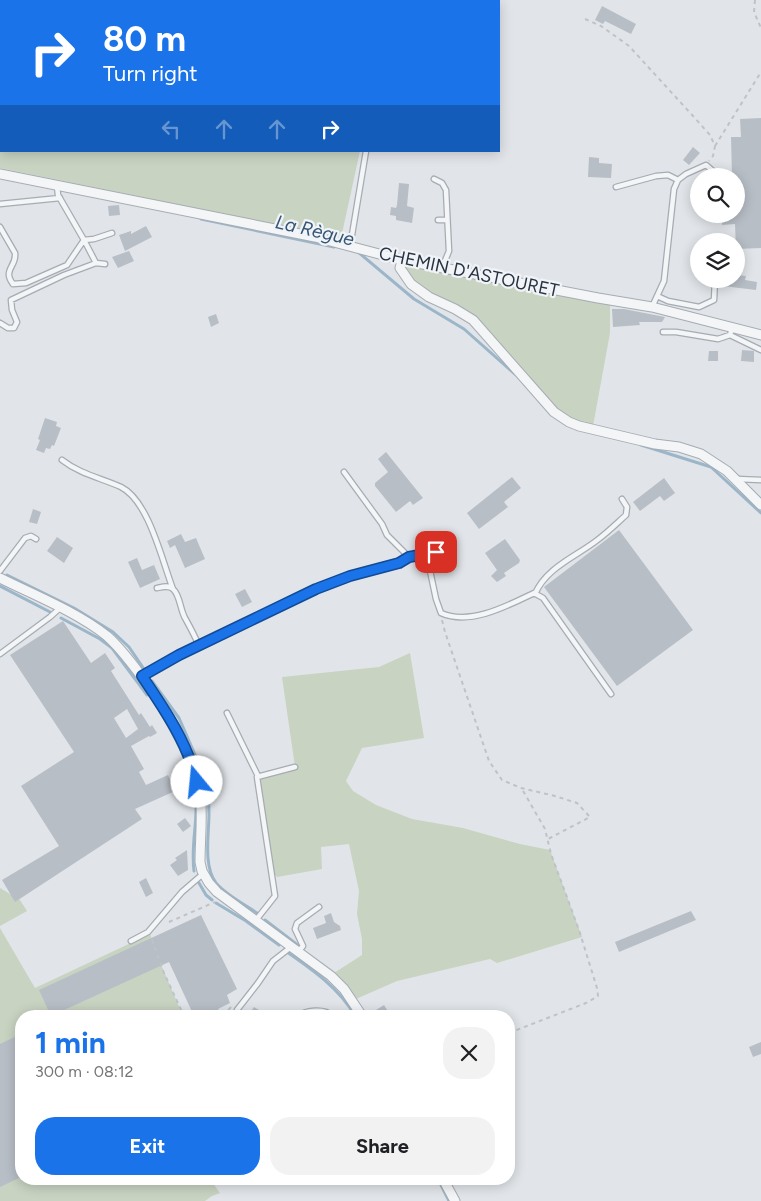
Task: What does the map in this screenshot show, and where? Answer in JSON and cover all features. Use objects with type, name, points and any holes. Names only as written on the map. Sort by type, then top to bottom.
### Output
[{"type":"street","name":"CHEMIN D'ASTOURET","points":[[0,174],[306,235],[402,260],[652,307],[731,331],[761,335]]},
{"type":"street","points":[[402,260],[400,268],[411,284],[473,320],[554,412],[579,426],[655,444],[679,447],[701,454],[727,471],[761,505]]},
{"type":"street","points":[[0,578],[60,608],[105,635],[117,646],[142,676],[173,723],[194,768],[200,795],[200,862],[209,883],[222,896],[331,976],[344,989],[358,1010]]},
{"type":"street","points":[[446,1185],[455,1201]]},
{"type":"lane","points":[[346,245],[352,235],[366,152]]},
{"type":"lane","points":[[652,307],[664,281],[674,189],[678,180],[686,174],[706,165],[709,168]]},
{"type":"lane","points":[[616,187],[656,176],[668,175],[678,180]]},
{"type":"lane","points":[[434,179],[442,184],[446,190],[449,251],[442,268]]},
{"type":"lane","points":[[57,186],[60,198],[96,262]]},
{"type":"lane","points":[[0,204],[60,198]]},
{"type":"lane","points":[[438,220],[447,220]]},
{"type":"lane","points":[[0,227],[15,253],[16,258],[8,273],[13,284],[26,282],[67,265],[84,240]]},
{"type":"lane","points":[[84,240],[112,233]]},
{"type":"lane","points":[[0,323],[8,328],[14,328],[17,322],[12,310],[11,300],[96,262],[105,264]]},
{"type":"lane","points":[[657,296],[676,303],[699,307],[714,300],[715,288]]},
{"type":"lane","points":[[663,332],[676,332],[718,339],[731,331],[761,350]]},
{"type":"lane","points":[[62,460],[90,476],[121,487],[132,494],[140,504],[154,535],[184,616],[199,646]]},
{"type":"lane","points":[[344,472],[382,524],[387,535],[409,557]]},
{"type":"lane","points":[[736,479],[761,480]]},
{"type":"lane","points":[[536,594],[539,584],[548,574],[596,541],[626,515],[626,507],[622,499]]},
{"type":"lane","points":[[0,571],[25,538],[31,536],[36,538]]},
{"type":"lane","points":[[142,676],[316,589],[350,576],[399,563],[409,557],[421,556],[442,550]]},
{"type":"lane","points":[[421,556],[429,566],[440,612],[448,616],[462,617],[501,608],[534,593],[543,598],[611,694]]},
{"type":"lane","points":[[158,588],[167,586],[173,589]]},
{"type":"lane","points":[[0,654],[60,608]]},
{"type":"lane","points":[[227,713],[258,776],[275,896],[256,920]]},
{"type":"lane","points":[[258,776],[295,767]]},
{"type":"lane","points":[[131,941],[148,932],[182,892],[204,873]]},
{"type":"lane","points":[[237,1010],[273,961],[294,949],[304,946],[295,928],[297,922],[319,907]]},
{"type":"path","points":[[755,0],[754,12],[761,28]]},
{"type":"path","points":[[585,19],[601,26],[629,46],[694,116],[710,135],[715,146]]},
{"type":"path","points":[[706,165],[713,156],[715,146],[761,72]]},
{"type":"path","points":[[440,612],[445,632],[490,761],[502,780],[521,788],[577,803],[590,817],[548,839]]},
{"type":"path","points":[[515,1031],[586,1003],[598,996],[582,937],[551,854],[545,829],[521,788]]},
{"type":"path","points":[[169,922],[215,902],[222,896]]},
{"type":"path","points":[[152,940],[164,973],[181,1010]]},
{"type":"green space","points":[[0,152],[360,152],[341,238],[0,168]]},
{"type":"green space","points":[[404,265],[610,305],[610,333],[593,426],[567,417],[473,316],[414,282]]},
{"type":"green space","points":[[410,653],[424,738],[362,748],[346,781],[353,791],[376,805],[412,819],[463,828],[520,844],[550,850],[582,937],[497,963],[490,959],[397,981],[356,999],[334,973],[362,955],[362,939],[357,914],[359,891],[349,844],[321,847],[322,869],[277,877],[270,868],[257,777],[295,767],[282,677],[379,667]]},
{"type":"green space","points":[[0,888],[20,900],[27,911],[0,926]]},
{"type":"green space","points":[[0,928],[35,988],[150,934],[180,1010],[15,1010],[15,1185],[214,1185],[220,1193],[205,1201],[0,1201]]},
{"type":"building","points":[[602,6],[636,24],[631,34],[605,21],[603,24],[595,20]]},
{"type":"building","points":[[761,118],[761,248],[745,249],[745,233],[735,233],[735,224],[722,225],[722,223],[745,223],[745,168],[732,168],[731,137],[741,137],[740,119]]},
{"type":"building","points":[[693,147],[700,153],[689,165],[683,160]]},
{"type":"building","points":[[589,157],[599,158],[599,163],[612,164],[611,178],[588,177]]},
{"type":"building","points":[[399,183],[409,184],[407,206],[414,208],[412,223],[396,220],[396,216],[390,215],[391,207],[396,208],[397,205]]},
{"type":"building","points":[[119,205],[120,215],[109,216],[108,206]]},
{"type":"building","points":[[146,226],[152,237],[125,251],[119,235],[131,231],[131,234]]},
{"type":"building","points":[[129,251],[134,261],[118,268],[112,257]]},
{"type":"building","points":[[745,280],[757,282],[756,290],[740,288],[745,288]]},
{"type":"building","points":[[612,309],[624,309],[665,317],[662,322],[639,322],[640,325],[613,327]]},
{"type":"building","points":[[216,314],[219,323],[211,327],[208,317]]},
{"type":"building","points":[[742,350],[754,351],[754,362],[741,361]]},
{"type":"building","points":[[709,351],[718,351],[718,361],[708,361]]},
{"type":"building","points":[[45,418],[57,422],[56,426],[61,428],[54,446],[52,445],[50,449],[46,448],[44,453],[36,450]]},
{"type":"building","points":[[386,452],[423,498],[413,505],[410,501],[396,512],[375,486],[375,483],[388,472],[378,459]]},
{"type":"building","points":[[512,477],[521,488],[504,502],[508,507],[479,529],[467,513]]},
{"type":"building","points":[[664,478],[675,493],[664,501],[660,496],[640,511],[633,502]]},
{"type":"building","points":[[33,509],[41,512],[37,524],[29,522]]},
{"type":"building","points":[[619,530],[693,630],[617,686],[544,587]]},
{"type":"building","points":[[181,534],[185,542],[196,538],[205,559],[185,568],[175,545],[170,548],[167,541]]},
{"type":"building","points":[[57,537],[73,548],[64,563],[47,551]]},
{"type":"building","points":[[505,539],[520,560],[519,563],[504,573],[506,576],[497,582],[491,576],[497,570],[485,553]]},
{"type":"building","points":[[137,558],[142,570],[154,565],[160,579],[140,588],[128,562]]},
{"type":"building","points":[[245,589],[252,602],[242,607],[235,594]]},
{"type":"building","points":[[63,621],[91,663],[105,653],[115,668],[111,671],[139,715],[141,713],[150,727],[152,725],[157,733],[131,746],[144,769],[139,772],[146,785],[168,775],[175,791],[135,809],[142,819],[15,902],[2,880],[59,846],[21,786],[74,752],[10,655]],"holes":[[[127,709],[138,729],[126,738],[114,718]]]},
{"type":"building","points":[[185,818],[191,826],[183,832],[177,824]]},
{"type":"building","points":[[187,850],[188,870],[178,876],[170,865],[177,860],[175,858]]},
{"type":"building","points":[[146,878],[153,893],[146,897],[139,882]]},
{"type":"building","points":[[691,911],[696,920],[619,952],[615,942]]},
{"type":"building","points":[[331,913],[334,922],[340,926],[341,930],[317,939],[313,928],[326,923],[324,916]]},
{"type":"building","points":[[201,915],[237,989],[227,995],[230,1003],[218,1010],[191,1010],[169,962],[64,1010],[48,1010],[39,990]]},
{"type":"building","points":[[384,1005],[387,1010],[376,1010]]},
{"type":"building","points":[[15,1037],[15,1180],[0,1187],[0,1044]]},
{"type":"building","points":[[761,1042],[761,1054],[753,1057],[749,1047]]},
{"type":"waterway","name":"La Règue","points":[[201,219],[334,247]]},
{"type":"waterway","name":"La Règue","points":[[358,252],[414,299],[464,329],[516,375]]},
{"type":"waterway","name":"La Règue","points":[[641,445],[711,467],[761,513]]},
{"type":"waterway","points":[[7,575],[74,608],[113,632],[129,647],[144,669]]},
{"type":"waterway","points":[[0,586],[50,612]]},
{"type":"waterway","points":[[61,618],[100,639],[112,648],[147,695]]},
{"type":"waterway","points":[[152,681],[179,718],[200,766]]},
{"type":"waterway","points":[[160,711],[184,757],[193,782],[196,809],[193,855],[194,871]]},
{"type":"waterway","points":[[204,776],[209,814],[208,859],[212,876],[216,883],[225,891],[257,913]]},
{"type":"waterway","points":[[199,883],[206,895],[212,900]]},
{"type":"waterway","points":[[216,903],[246,921],[279,945]]},
{"type":"waterway","points":[[265,920],[299,946]]},
{"type":"waterway","points":[[287,952],[334,989],[351,1010]]},
{"type":"waterway","points":[[441,1185],[449,1201]]},
{"type":"route","points":[[197,782],[194,768],[173,723],[142,676],[179,655],[316,589],[350,576],[399,563],[409,557],[436,552]]}]
